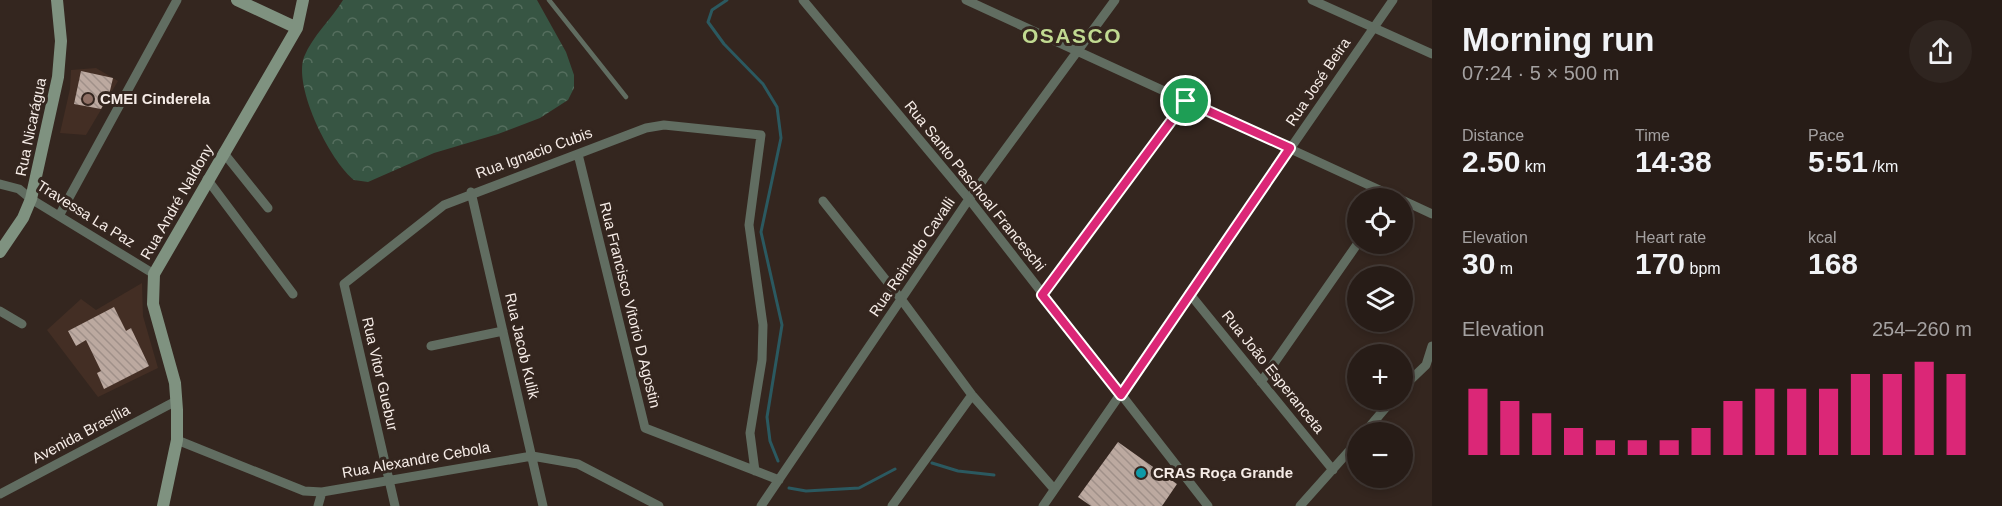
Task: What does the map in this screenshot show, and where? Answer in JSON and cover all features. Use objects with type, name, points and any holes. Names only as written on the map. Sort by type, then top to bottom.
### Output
[{"type":"main road","name":"Rua Nicarágua","points":[[0,252],[23,218],[31,199],[58,77],[61,41],[57,0]]},
{"type":"main road","points":[[237,0],[297,28]]},
{"type":"main road","name":"Rua André Naldony","points":[[163,506],[177,440],[176,401],[175,383],[153,304],[154,274],[207,179],[297,28],[304,9],[303,0]]},
{"type":"street","points":[[59,216],[177,0]]},
{"type":"street","name":"Rua Santo Paschoal Franceschi","points":[[803,0],[969,199],[1208,506]]},
{"type":"street","points":[[966,0],[1374,188]]},
{"type":"street","name":"Rua Reinaldo Cavalli","points":[[761,506],[969,199],[1115,0]]},
{"type":"street","points":[[1312,0],[1432,54]]},
{"type":"street","name":"Rua José Beira","points":[[1047,504],[1054,489],[1393,0]]},
{"type":"street","points":[[1042,295],[1186,101]]},
{"type":"street","name":"Rua Ignacio Cubis","points":[[344,284],[444,205],[471,192],[646,128],[664,125],[761,135],[749,225],[763,325],[762,360],[750,433],[755,471]]},
{"type":"street","points":[[223,152],[268,208]]},
{"type":"street","name":"Rua Francisco Vitorio D Agostin","points":[[578,154],[645,428],[779,480]]},
{"type":"street","points":[[207,179],[293,294]]},
{"type":"street","name":"Travessa La Paz","points":[[0,184],[19,189],[31,199],[154,274]]},
{"type":"street","name":"Rua Jacob Kulik","points":[[471,192],[543,506]]},
{"type":"street","points":[[823,201],[972,395],[1054,489]]},
{"type":"street","points":[[1413,205],[1432,214]]},
{"type":"street","points":[[1261,382],[1350,254]]},
{"type":"street","name":"Rua Vitor Guebur","points":[[344,284],[395,506]]},
{"type":"street","name":"Rua João Esperanceta","points":[[1189,293],[1333,470]]},
{"type":"street","points":[[0,311],[22,324]]},
{"type":"street","points":[[431,346],[503,331]]},
{"type":"street","points":[[1413,379],[1429,365],[1432,346]]},
{"type":"street","points":[[892,506],[972,395]]},
{"type":"street","name":"Avenida Brasília","points":[[0,494],[176,401]]},
{"type":"street","points":[[1373,422],[1384,410]]},
{"type":"street","name":"Rua Alexandre Cebola","points":[[177,440],[304,491],[322,492],[389,478],[532,456],[578,465],[646,503],[659,506]]},
{"type":"street","points":[[1300,506],[1347,454]]},
{"type":"street","points":[[318,506],[322,492]]},
{"type":"lane","points":[[549,0],[626,97]]},
{"type":"shaded area","name":"CMEI Cinderela","points":[[96,68],[118,81],[86,135],[60,133],[70,89],[71,70]]},
{"type":"shaded area","points":[[142,283],[143,316],[158,368],[98,397],[47,330],[81,299],[96,310]]},
{"type":"green space","points":[[343,0],[537,0],[566,52],[574,75],[574,88],[568,100],[540,118],[498,134],[434,153],[368,182],[354,180],[335,157],[316,123],[304,86],[302,70],[308,49]]},
{"type":"building","points":[[81,71],[113,78],[109,95],[101,109],[74,104]]},
{"type":"building","points":[[114,307],[126,331],[131,328],[149,366],[104,389],[97,373],[101,371],[86,340],[76,346],[68,331]]},
{"type":"building","points":[[1118,442],[1177,484],[1162,506],[1091,506],[1078,497]]},
{"type":"waterway","points":[[727,0],[712,10],[708,22],[724,44],[763,84],[777,107],[781,138],[761,232],[782,325],[767,417],[770,441],[778,461]]},
{"type":"waterway","points":[[932,463],[958,471],[994,475]]},
{"type":"waterway","points":[[789,488],[806,491],[859,488],[895,469]]},
{"type":"place","name":"CMEI Cinderela","points":[[88,99]]},
{"type":"place","name":"CRAS Roça Grande","points":[[1141,473]]},
{"type":"district","name":"OSASCO","points":[[1072,36]]},
{"type":"route","points":[[1186,101],[1290,148],[1121,395],[1042,295],[1186,101]]}]
